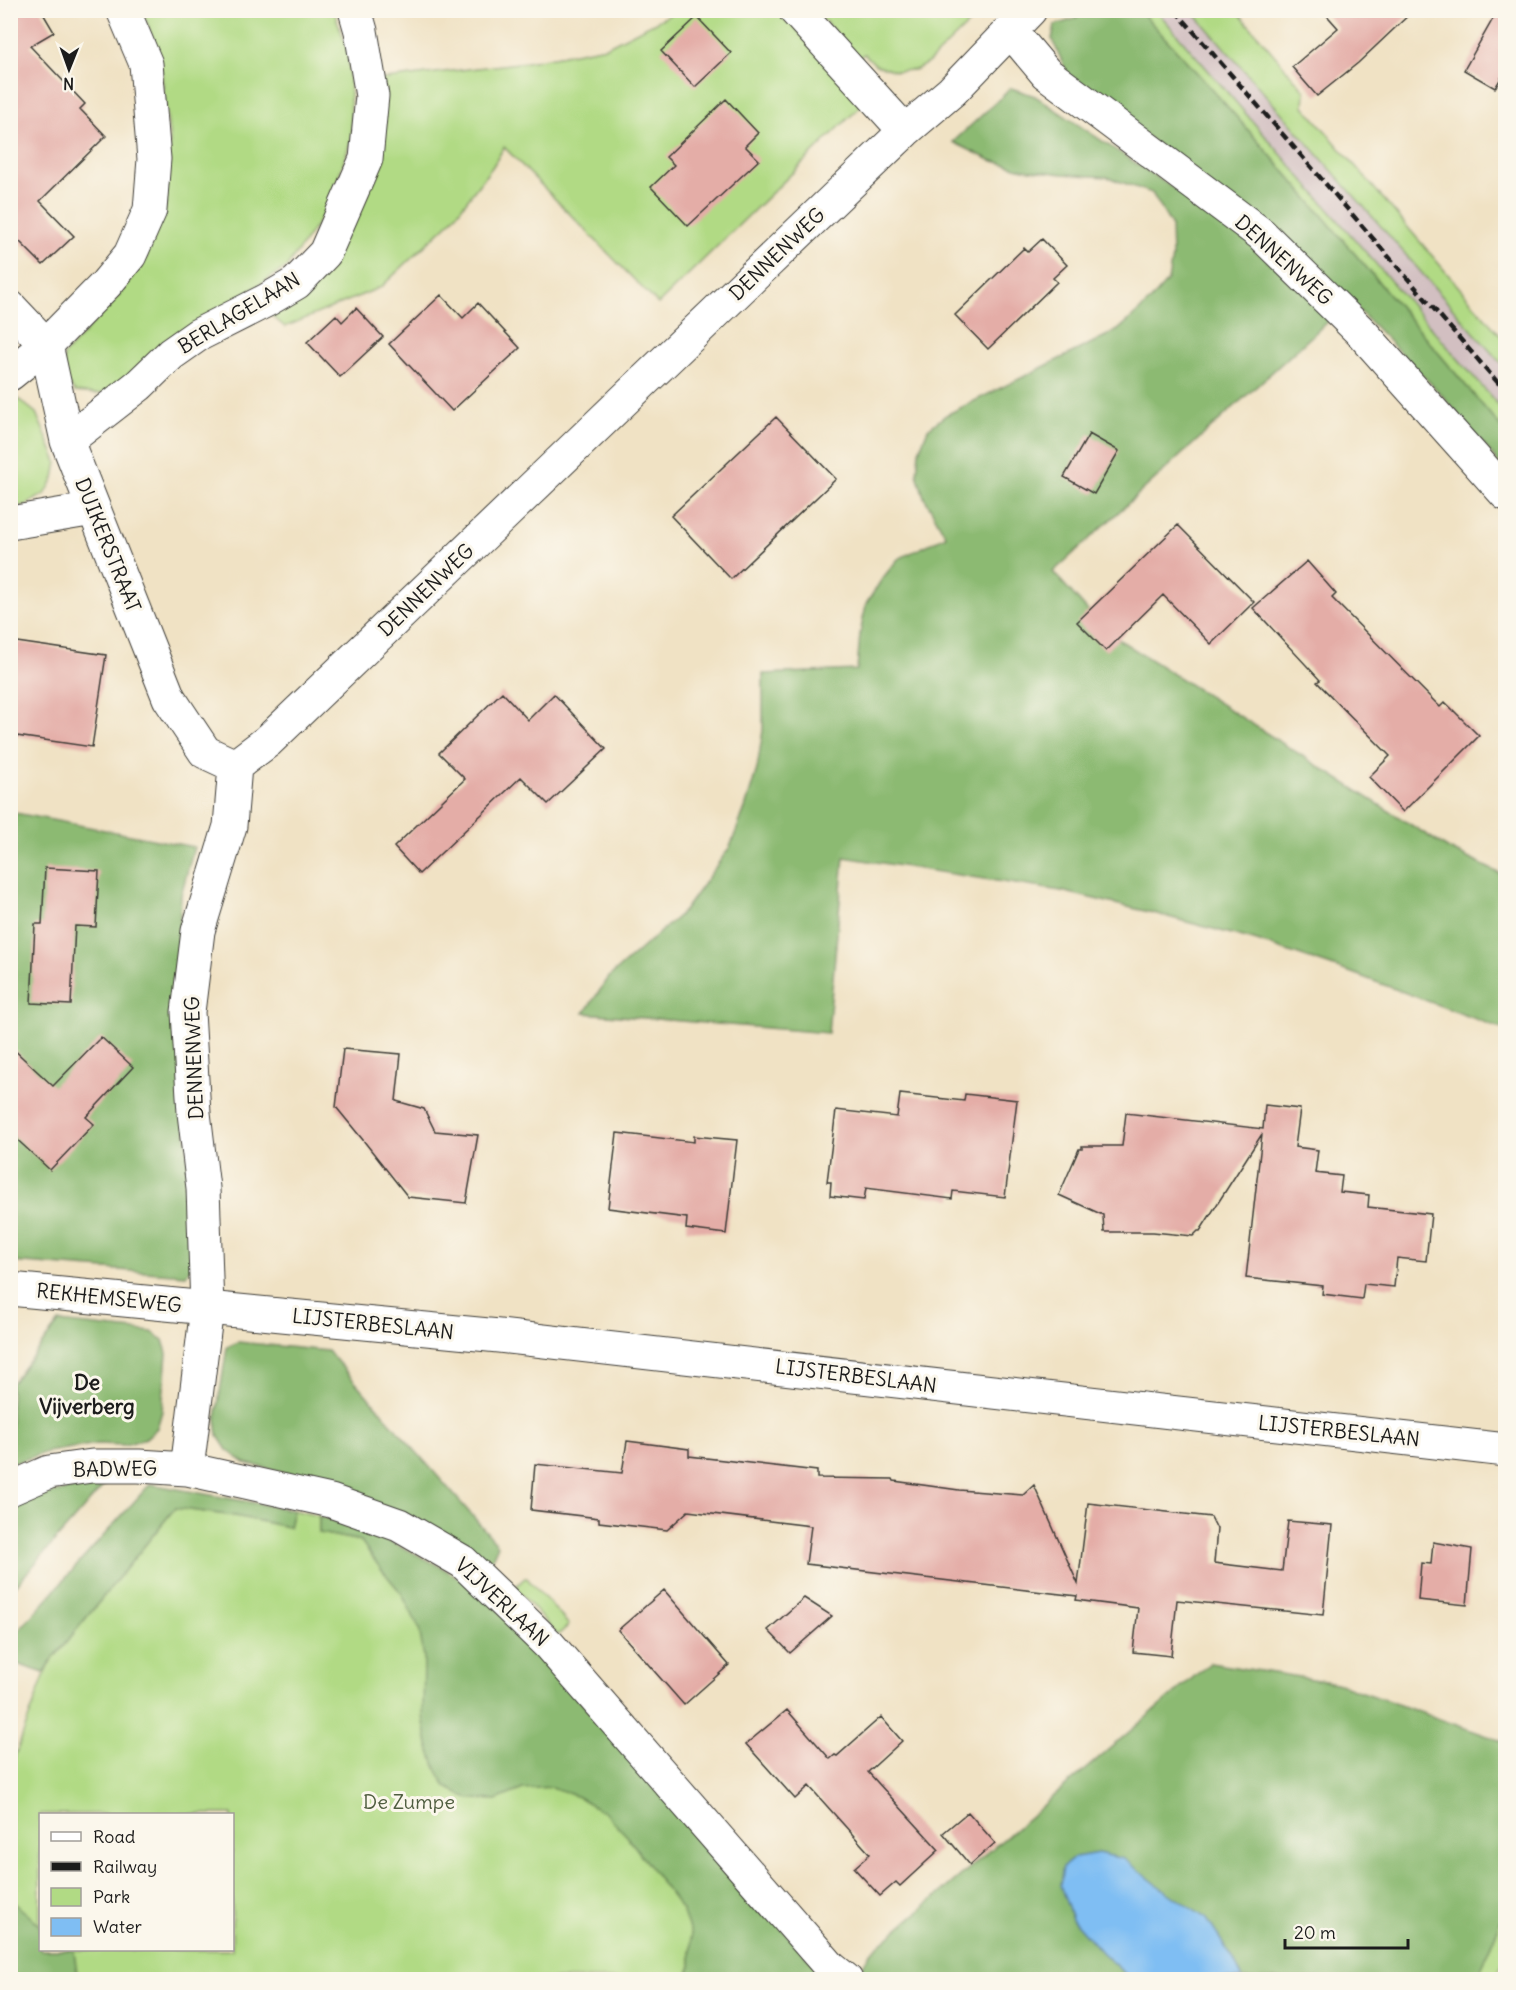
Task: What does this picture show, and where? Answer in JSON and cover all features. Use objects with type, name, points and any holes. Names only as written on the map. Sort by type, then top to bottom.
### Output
[{"type":"street","points":[[10,374],[46,345],[106,284],[130,255],[150,210],[154,159],[146,64],[123,10]]},
{"type":"street","name":"BERLAGELAAN","points":[[67,441],[139,385],[171,354],[198,335],[296,283],[325,253],[366,159],[372,96],[355,10]]},
{"type":"street","points":[[795,10],[905,131]]},
{"type":"street","name":"DENNENWEG","points":[[207,1308],[202,1188],[194,1113],[188,1012],[198,931],[230,826],[235,766],[277,733],[905,131],[952,91],[1020,20],[1046,73],[1261,234],[1363,334],[1506,494]]},
{"type":"street","points":[[10,307],[46,345]]},
{"type":"street","name":"DUIKERSTRAAT","points":[[46,345],[67,441],[169,698],[206,752],[235,766]]},
{"type":"street","points":[[10,523],[94,509]]},
{"type":"street","name":"REKHEMSEWEG","points":[[10,1289],[207,1308]]},
{"type":"street","points":[[187,1469],[207,1308]]},
{"type":"street","name":"LIJSTERBESLAAN","points":[[207,1308],[499,1336],[1506,1450]]},
{"type":"street","name":"BADWEG","points":[[10,1489],[49,1472],[92,1466],[187,1469]]},
{"type":"street","name":"VIJVERLAAN","points":[[187,1469],[331,1501],[399,1525],[463,1562],[549,1645],[831,1968],[846,1980]]},
{"type":"shaded area","points":[[1157,11],[1192,11],[1505,368],[1505,413]]},
{"type":"green space","points":[[143,11],[334,11],[348,51],[352,137],[328,208],[287,267],[169,343],[110,392],[96,394],[75,392],[63,377],[64,355],[118,296],[146,258],[166,204],[170,142],[160,61]]},
{"type":"green space","points":[[677,11],[781,11],[863,104],[658,304],[504,147],[493,166],[452,220],[381,287],[285,327],[272,316],[307,292],[378,80],[527,62],[606,47]]},
{"type":"green space","points":[[816,11],[982,11],[928,63],[915,70],[896,71],[876,65],[864,54],[857,59]]},
{"type":"green space","points":[[1087,11],[1140,11],[1187,62],[1325,219],[1505,432],[1505,470],[1441,394],[1322,273],[1068,75],[1052,39],[1055,25],[1074,19]]},
{"type":"green space","points":[[1140,11],[1157,11],[1505,413],[1505,432],[1280,166]]},
{"type":"green space","points":[[1192,11],[1237,11],[1305,91],[1304,106],[1505,341],[1505,368]]},
{"type":"green space","points":[[1011,88],[1035,96],[1189,199],[1263,252],[1337,313],[1053,572],[1107,632],[1449,849],[1505,876],[1505,1030],[1352,973],[1254,940],[1157,914],[1061,891],[844,857],[828,1033],[584,1013],[610,976],[684,911],[730,847],[757,769],[763,730],[763,674],[857,670],[860,634],[866,604],[882,579],[898,559],[946,536],[924,497],[917,474],[919,451],[928,429],[946,415],[1118,330],[1149,302],[1168,280],[1172,257],[1171,225],[1152,193],[1107,177],[1023,169],[990,160],[953,142]]},
{"type":"green space","points":[[17,398],[36,413],[57,462],[54,478],[46,493],[26,505],[11,507],[11,399]]},
{"type":"green space","points":[[10,812],[194,847],[181,895],[176,989],[195,1261],[186,1275],[11,1262]]},
{"type":"green space","points":[[59,1322],[152,1332],[163,1340],[167,1353],[162,1411],[157,1428],[146,1438],[125,1445],[97,1444],[47,1452],[11,1464],[11,1384]]},
{"type":"green space","points":[[238,1342],[328,1351],[498,1545],[492,1559],[486,1561],[332,1484],[245,1463],[227,1450],[218,1436],[216,1418],[227,1347]]},
{"type":"green space","points":[[105,1484],[11,1591],[11,1503],[86,1485]]},
{"type":"green space","points":[[150,1484],[293,1510],[289,1527],[235,1516],[175,1508],[48,1665],[44,1673],[11,1662],[11,1639]]},
{"type":"green space","name":"De Zumpe","points":[[175,1508],[235,1516],[289,1527],[293,1510],[319,1516],[319,1533],[376,1544],[663,1821],[691,1934],[691,1966],[686,1979],[11,1980],[11,1767],[48,1665]]},
{"type":"green space","points":[[319,1516],[375,1536],[446,1570],[503,1614],[827,1979],[686,1979],[691,1966],[691,1934],[682,1910],[627,1836],[604,1812],[578,1797],[552,1787],[523,1789],[496,1800],[469,1799],[446,1787],[436,1769],[428,1745],[423,1716],[424,1657],[419,1628],[402,1594],[361,1541],[319,1533]]},
{"type":"green space","points":[[526,1577],[569,1625],[559,1634],[556,1634],[517,1589],[517,1585]]},
{"type":"green space","points":[[1210,1663],[1337,1683],[1505,1742],[1505,1912],[1476,1979],[869,1980],[860,1970],[870,1953]]},
{"type":"green space","points":[[11,1900],[39,1924],[39,1951],[74,1952],[78,1979],[11,1979]]},
{"type":"green space","points":[[1505,1912],[1505,1960],[1494,1979],[1476,1979]]},
{"type":"water","points":[[1098,1853],[1124,1859],[1207,1919],[1232,1957],[1243,1979],[1131,1979],[1102,1953],[1072,1919],[1060,1885],[1063,1867],[1075,1857]]},
{"type":"building","points":[[10,10],[41,10],[54,32],[30,46],[85,104],[80,109],[106,136],[40,201],[74,236],[43,265],[10,232]]},
{"type":"building","points":[[1322,10],[1414,10],[1358,63],[1317,96],[1292,67],[1338,28]]},
{"type":"building","points":[[1498,10],[1506,10],[1506,70],[1495,88],[1464,70]]},
{"type":"building","points":[[697,17],[731,53],[695,87],[661,51]]},
{"type":"building","points":[[726,99],[758,133],[745,146],[759,160],[688,226],[651,187],[674,165],[666,157]]},
{"type":"building","points":[[1042,239],[1067,265],[1053,278],[1057,282],[988,349],[955,315],[1024,248],[1028,252]]},
{"type":"building","points":[[441,295],[463,318],[478,303],[520,348],[452,411],[389,344]]},
{"type":"building","points":[[356,308],[383,337],[340,377],[307,342],[336,315],[342,322]]},
{"type":"building","points":[[776,417],[836,479],[731,579],[671,516]]},
{"type":"building","points":[[1089,434],[1119,451],[1094,494],[1064,477]]},
{"type":"building","points":[[1178,525],[1254,602],[1211,644],[1163,595],[1106,651],[1077,622]]},
{"type":"building","points":[[1307,561],[1336,594],[1332,598],[1440,707],[1445,702],[1479,736],[1403,812],[1369,777],[1390,756],[1317,682],[1320,680],[1253,608]]},
{"type":"building","points":[[10,641],[106,655],[92,747],[10,735]]},
{"type":"building","points":[[502,692],[528,720],[554,694],[606,749],[548,804],[521,777],[419,874],[394,847],[465,779],[439,753]]},
{"type":"building","points":[[45,868],[99,871],[96,927],[75,926],[71,1005],[31,1003],[35,924],[42,924]]},
{"type":"building","points":[[101,1037],[133,1067],[86,1117],[94,1124],[50,1170],[10,1133],[10,1046],[53,1086]]},
{"type":"building","points":[[343,1049],[401,1054],[396,1101],[424,1109],[435,1131],[478,1135],[466,1203],[408,1197],[336,1107]]},
{"type":"building","points":[[900,1094],[964,1101],[965,1094],[1017,1100],[1005,1197],[953,1191],[952,1199],[866,1188],[864,1200],[830,1196],[831,1182],[827,1182],[836,1110],[897,1117]]},
{"type":"building","points":[[1265,1105],[1300,1109],[1295,1147],[1318,1150],[1315,1173],[1342,1176],[1340,1192],[1369,1195],[1368,1207],[1431,1214],[1426,1261],[1397,1258],[1394,1287],[1364,1284],[1362,1299],[1322,1294],[1323,1286],[1246,1278],[1262,1134],[1200,1231],[1193,1236],[1153,1232],[1104,1232],[1103,1215],[1059,1195],[1082,1146],[1122,1146],[1126,1113],[1263,1129]]},
{"type":"building","points":[[617,1133],[694,1142],[694,1136],[737,1140],[726,1234],[686,1229],[687,1218],[608,1208]]},
{"type":"building","points":[[627,1441],[689,1449],[689,1456],[817,1471],[817,1478],[893,1479],[894,1481],[959,1490],[1023,1495],[1034,1485],[1078,1584],[1088,1503],[1211,1517],[1217,1529],[1214,1563],[1282,1571],[1288,1521],[1332,1525],[1323,1615],[1177,1600],[1171,1656],[1133,1652],[1138,1608],[1076,1600],[1077,1596],[806,1564],[811,1526],[688,1511],[667,1530],[599,1522],[599,1518],[531,1510],[535,1464],[622,1473]]},
{"type":"building","points":[[1433,1542],[1472,1549],[1467,1605],[1418,1600],[1421,1563],[1431,1564]]},
{"type":"building","points":[[664,1590],[729,1665],[684,1705],[618,1630]]},
{"type":"building","points":[[804,1598],[832,1616],[790,1653],[768,1630]]},
{"type":"building","points":[[787,1710],[830,1759],[837,1756],[881,1717],[902,1741],[868,1772],[939,1850],[900,1886],[896,1882],[880,1896],[854,1868],[870,1854],[809,1786],[795,1799],[746,1744]]},
{"type":"building","points":[[968,1812],[995,1843],[970,1865],[943,1833]]},
{"type":"railway","points":[[1175,10],[1506,392]]},
{"type":"district","name":"De Vijverberg","points":[[87,1395]]}]
